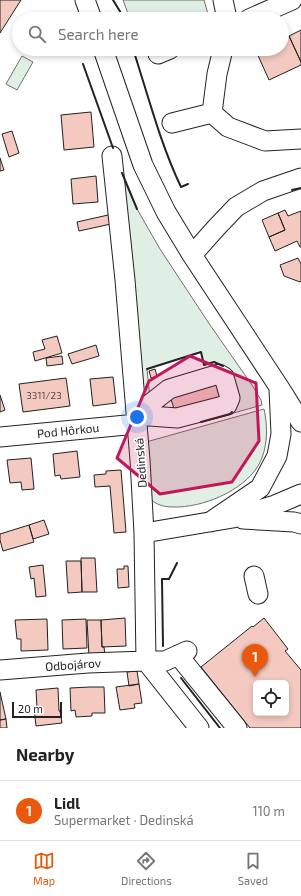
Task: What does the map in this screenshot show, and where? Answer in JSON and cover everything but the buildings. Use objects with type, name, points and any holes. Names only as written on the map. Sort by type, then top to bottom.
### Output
[{"type":"street","points":[[85,0],[89,12]]},
{"type":"street","points":[[224,0],[226,12]]},
{"type":"street","points":[[265,12],[292,0]]},
{"type":"street","points":[[105,56],[143,165],[166,212],[192,255],[301,422]]},
{"type":"street","points":[[212,113],[217,74],[221,56]]},
{"type":"street","points":[[172,123],[212,113]]},
{"type":"street","points":[[212,113],[228,127],[265,141],[301,139]]},
{"type":"street","name":"Dedinská","points":[[112,156],[125,280],[140,460],[144,533],[146,661]]},
{"type":"street","points":[[192,255],[236,207],[263,191],[301,178]]},
{"type":"street","points":[[279,387],[301,396]]},
{"type":"street","points":[[210,522],[260,488],[276,456],[282,434],[279,387]]},
{"type":"street","name":"Pod Hôrkou","points":[[0,437],[136,419]]},
{"type":"street","points":[[144,533],[233,518],[275,505],[301,494]]},
{"type":"street","points":[[233,518],[294,522],[301,524]]},
{"type":"street","points":[[254,576],[258,594]]},
{"type":"street","name":"Odbojárov","points":[[0,670],[88,663],[146,661],[165,662],[182,653],[237,728]]},
{"type":"street","points":[[146,661],[199,728]]},
{"type":"highlighted area","points":[[190,356],[256,383],[259,441],[232,482],[160,494],[117,458],[149,381]]},
{"type":"green space","points":[[123,0],[204,0],[207,12],[127,12]]},
{"type":"green space","points":[[22,56],[33,62],[17,90],[6,84]]},
{"type":"green space","points":[[115,157],[137,209],[160,249],[252,385],[261,400],[262,405],[230,414],[238,402],[229,370],[214,362],[204,365],[201,352],[147,369],[150,398],[144,398],[138,389]]},
{"type":"green space","points":[[264,409],[266,438],[264,452],[258,466],[242,483],[221,496],[209,501],[184,507],[162,506],[155,503],[149,497],[147,494],[146,442]]},
{"type":"wall","points":[[113,0],[120,12]]},
{"type":"wall","points":[[135,56],[161,136],[181,187],[188,184]]},
{"type":"wall","points":[[83,64],[113,148]]},
{"type":"wall","points":[[122,173],[137,209]]},
{"type":"wall","points":[[292,190],[301,188]]},
{"type":"wall","points":[[147,369],[201,352],[204,365],[214,362],[223,366]]},
{"type":"wall","points":[[201,422],[230,414],[232,412]]},
{"type":"wall","points":[[163,646],[162,579],[169,579],[177,563]]},
{"type":"wall","points":[[181,678],[220,728]]},
{"type":"place","name":"Lidl","points":[[255,677]]}]
